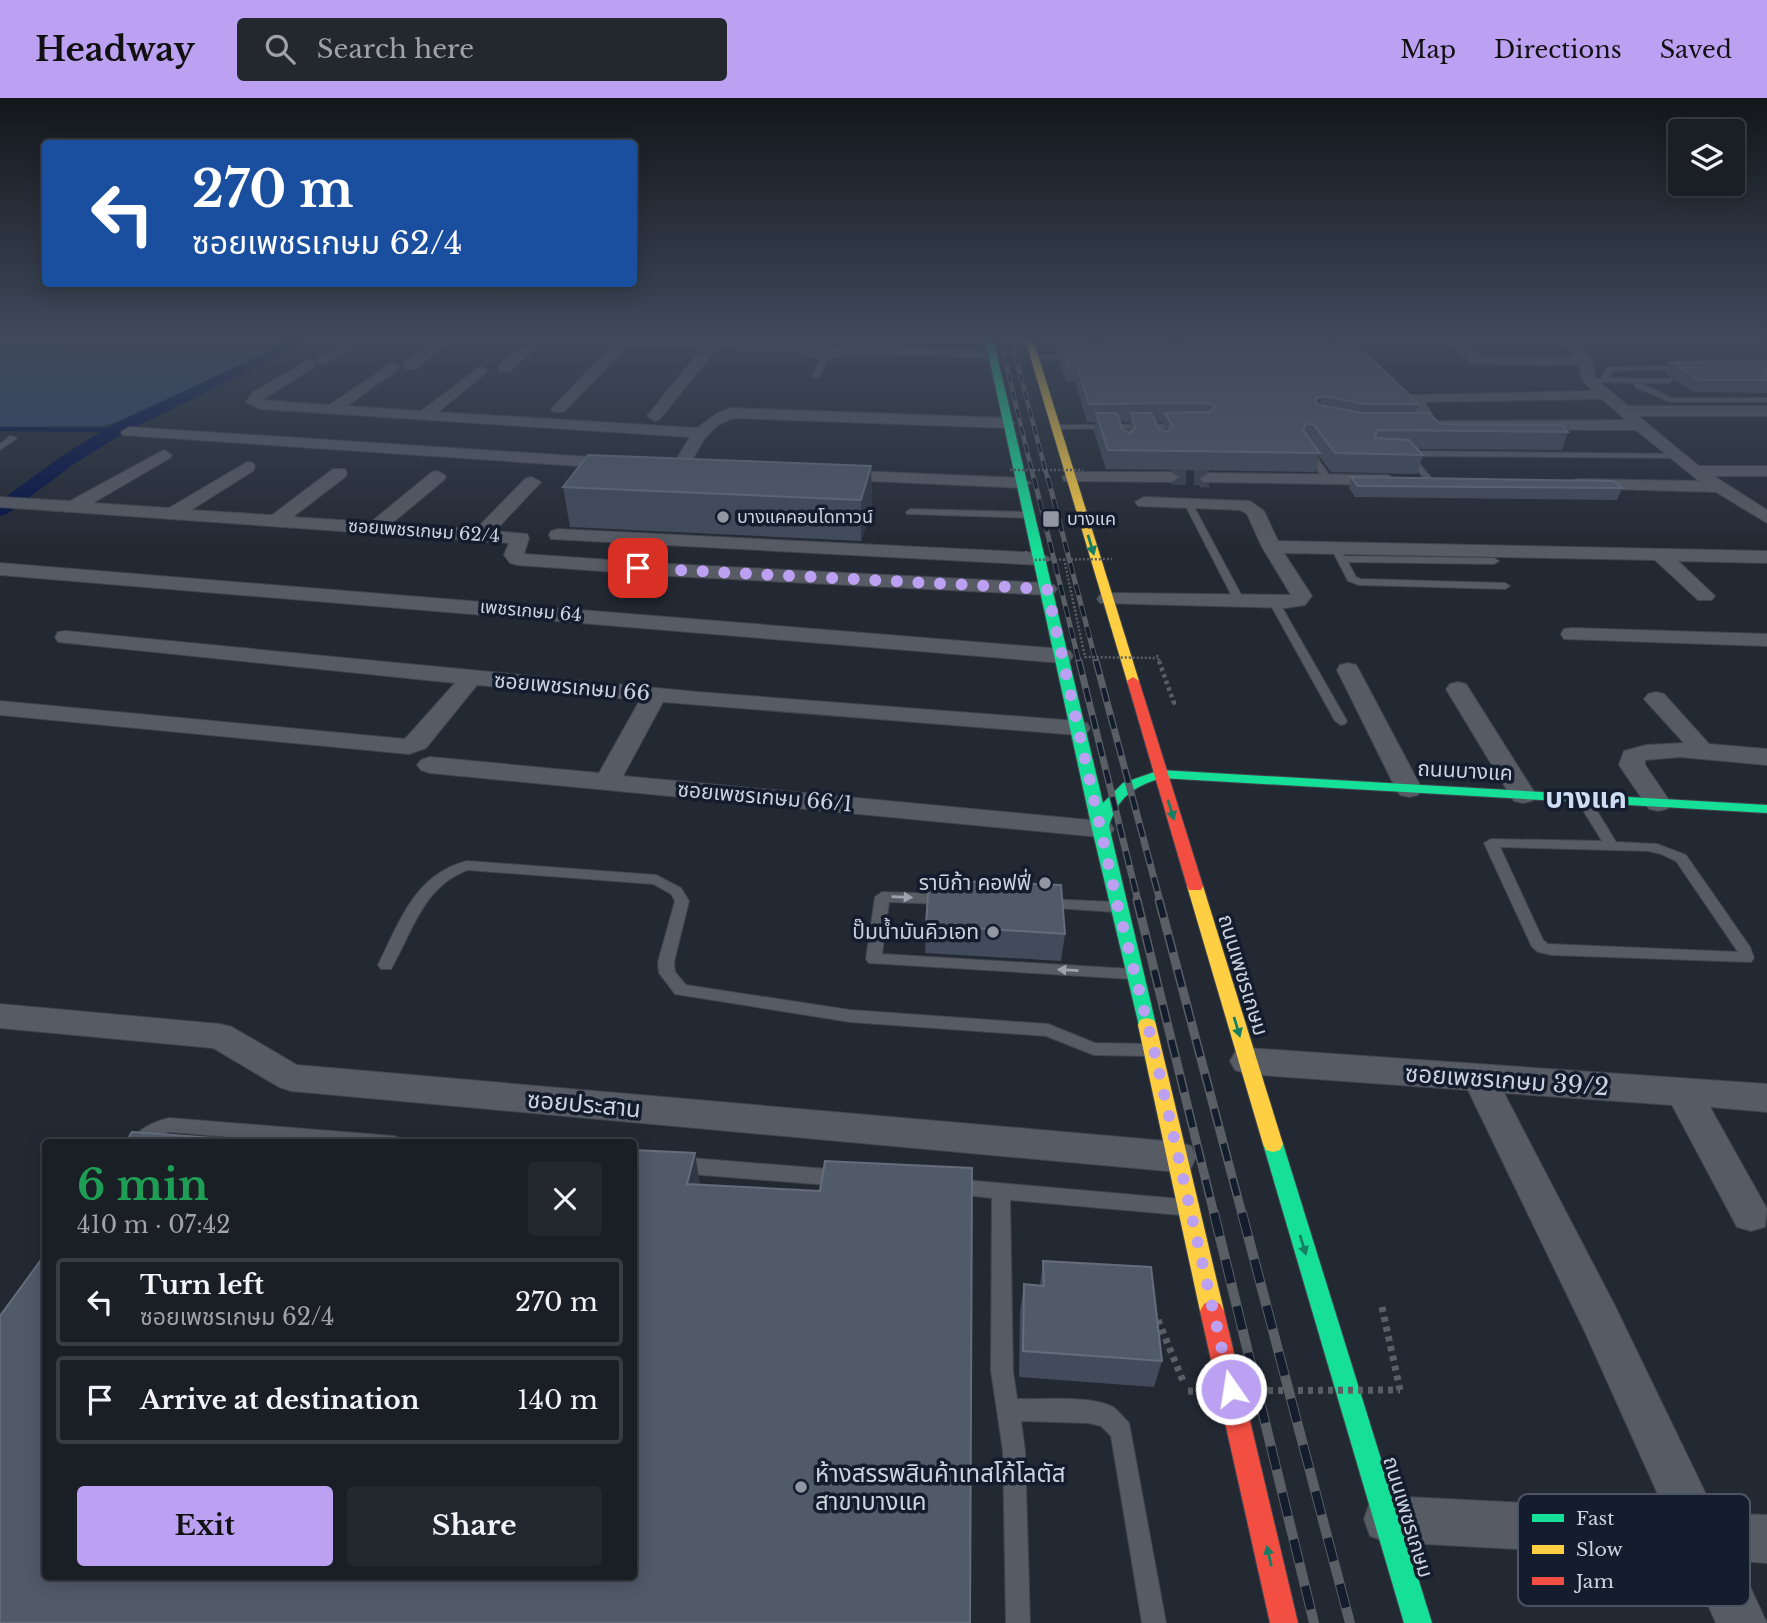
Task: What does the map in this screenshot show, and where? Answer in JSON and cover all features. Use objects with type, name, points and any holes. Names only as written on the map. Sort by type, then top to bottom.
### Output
[{"type":"main road","points":[[1004,410],[1016,476],[1030,515],[1030,558],[1047,589],[1284,1623]]},
{"type":"main road","name":"ถนนเพชรเกษม","points":[[1050,410],[1077,473],[1107,599],[1418,1623]]},
{"type":"main road","points":[[1100,829],[1112,795],[1132,783],[1160,774]]},
{"type":"main road","name":"ถนนบางแค","points":[[1160,774],[1767,809]]},
{"type":"street","points":[[334,410],[699,433]]},
{"type":"street","points":[[386,449],[434,410]]},
{"type":"street","points":[[655,416],[660,410]]},
{"type":"street","points":[[679,468],[699,433],[717,418],[731,413],[774,410]]},
{"type":"street","points":[[781,410],[1007,423]]},
{"type":"street","points":[[1419,410],[1425,426],[1640,425]]},
{"type":"street","points":[[1624,411],[1767,411]]},
{"type":"street","points":[[1624,411],[1695,471],[1767,518]]},
{"type":"street","points":[[830,412],[976,412]]},
{"type":"street","points":[[128,432],[638,465]]},
{"type":"street","points":[[75,506],[164,455]]},
{"type":"street","points":[[174,513],[247,467]]},
{"type":"street","points":[[1695,471],[1767,471]]},
{"type":"street","points":[[277,520],[339,473]]},
{"type":"street","points":[[1077,473],[1171,477]]},
{"type":"street","points":[[815,474],[1016,476]]},
{"type":"street","points":[[376,527],[438,476]]},
{"type":"street","points":[[1209,478],[1437,482]]},
{"type":"street","points":[[482,534],[532,482]]},
{"type":"street","points":[[1568,484],[1718,487]]},
{"type":"street","name":"ซอยเพชรเกษม 62/4","points":[[0,502],[482,534],[521,539],[514,555],[517,559],[670,570],[1047,589]]},
{"type":"street","points":[[1107,599],[1274,602],[1298,601],[1302,596],[1271,547],[1251,508],[1244,505],[1144,502]]},
{"type":"street","points":[[558,535],[1030,558]]},
{"type":"street","points":[[1575,544],[1767,547]]},
{"type":"street","points":[[1271,547],[1339,553],[1767,557]]},
{"type":"street","points":[[1661,556],[1705,596]]},
{"type":"street","name":"เพชรเกษม 64","points":[[0,569],[548,612],[939,649],[1062,656]]},
{"type":"street","points":[[1572,634],[1767,640]]},
{"type":"street","name":"ซอยเพชรเกษม 66","points":[[66,637],[655,695],[1079,729]]},
{"type":"street","points":[[1348,670],[1409,789]]},
{"type":"street","points":[[0,708],[410,747],[417,744],[471,678]]},
{"type":"street","points":[[1458,689],[1523,795]]},
{"type":"street","points":[[607,782],[655,695]]},
{"type":"street","points":[[1656,699],[1695,739],[1701,751]]},
{"type":"street","points":[[1658,803],[1632,765],[1633,756],[1644,751],[1701,751],[1767,757]]},
{"type":"street","name":"ซอยเพชรเกษม 66/1","points":[[430,765],[1100,829]]},
{"type":"street","name":"ซอยประสาน","points":[[0,1016],[220,1036],[291,1078],[1178,1157]]},
{"type":"street","name":"ซอยเพชรเกษม 39/2","points":[[1247,1061],[1767,1098]]},
{"type":"street","points":[[1480,1079],[1600,1319],[1681,1494]]},
{"type":"street","points":[[1683,1091],[1751,1215]]},
{"type":"street","points":[[1387,1519],[1518,1526]]},
{"type":"street","points":[[1734,1606],[1742,1623]]},
{"type":"lane","points":[[1121,426],[1123,436]]},
{"type":"lane","points":[[1153,426],[1158,436]]},
{"type":"lane","points":[[1055,427],[1193,426]]},
{"type":"lane","points":[[0,448],[13,439]]},
{"type":"lane","points":[[1305,447],[1328,479]]},
{"type":"lane","points":[[1396,453],[1676,456]]},
{"type":"lane","points":[[1407,453],[1437,482]]},
{"type":"lane","points":[[1188,503],[1240,602]]},
{"type":"lane","points":[[910,512],[1030,515]]},
{"type":"lane","points":[[1494,561],[1339,553],[1352,579],[1359,582],[1505,586]]},
{"type":"lane","points":[[1274,602],[1341,721]]},
{"type":"lane","points":[[1583,799],[1612,846]]},
{"type":"lane","points":[[1491,843],[1612,846],[1661,849],[1673,852],[1681,858],[1745,951],[1746,958],[1543,948],[1537,943],[1491,843]]},
{"type":"lane","points":[[386,965],[420,900],[432,884],[444,874],[467,865],[656,880],[676,891],[682,901],[666,962],[667,973],[681,990],[850,1017],[1048,1030],[1094,1049],[1154,1050]]},
{"type":"lane","points":[[964,900],[882,897],[874,959],[1136,974]]},
{"type":"lane","points":[[1032,903],[1118,907]]},
{"type":"lane","points":[[144,1139],[156,1129],[169,1125],[344,1139]]},
{"type":"lane","points":[[661,1164],[865,1180]]},
{"type":"lane","points":[[933,1185],[1190,1208]]},
{"type":"lane","points":[[1001,1193],[1002,1371],[1014,1451],[1018,1623]]},
{"type":"lane","points":[[1008,1410],[1088,1412],[1107,1416],[1121,1431],[1154,1623]]},
{"type":"path","points":[[1016,476],[1077,473]]},
{"type":"path","points":[[1030,558],[1112,559]]},
{"type":"path","points":[[1064,559],[1085,657],[1158,657],[1174,703]]},
{"type":"path","points":[[1158,1320],[1188,1391],[1400,1390],[1382,1307]]},
{"type":"shaded area","points":[[0,410],[142,410],[102,426],[0,427]]},
{"type":"building","points":[[1346,410],[1362,413],[1428,413],[1440,424],[1561,425],[1568,432],[1377,430],[1375,438],[1409,440],[1423,455],[1335,453],[1314,425],[1306,424],[1303,430],[1320,453],[1108,450],[1096,413],[1117,413],[1122,429],[1130,433],[1135,428],[1131,413],[1151,413],[1159,429],[1167,432],[1172,426],[1165,413]]},
{"type":"building","points":[[588,455],[871,466],[861,500],[563,487]]},
{"type":"building","points":[[1351,477],[1614,481],[1622,488],[1358,486]]},
{"type":"building","points":[[929,880],[1061,885],[1065,934],[926,925]]},
{"type":"building","points":[[132,1132],[227,1139],[128,1139]]},
{"type":"building","name":"ห้างสรรพสินค้าเทสโก้โลตัส สาขาบางแค","points":[[637,1150],[695,1153],[687,1184],[820,1191],[825,1161],[972,1168],[970,1623],[0,1623],[0,1316],[42,1258],[42,1580],[637,1580]]},
{"type":"building","points":[[1043,1261],[1151,1267],[1162,1361],[1023,1351],[1024,1284],[1044,1286]]},
{"type":"waterway","points":[[0,510],[68,460],[116,430],[157,410]]},
{"type":"waterway","points":[[0,429],[116,430]]},
{"type":"tunnel","points":[[1171,477],[1209,478],[1200,478]]},
{"type":"railway","points":[[1017,410],[1034,480]]},
{"type":"railway","points":[[1030,410],[1048,480]]},
{"type":"railway","points":[[1034,478],[1079,662]]},
{"type":"railway","points":[[1048,478],[1096,662]]},
{"type":"railway","points":[[1079,661],[1138,901]]},
{"type":"railway","points":[[1096,661],[1160,901]]},
{"type":"railway","points":[[1137,900],[1214,1214]]},
{"type":"railway","points":[[1159,900],[1242,1214]]},
{"type":"railway","points":[[1214,1213],[1314,1623]]},
{"type":"railway","points":[[1242,1213],[1350,1623]]},
{"type":"traffic: fast","points":[[1005,410],[1147,1025]]},
{"type":"traffic: fast","points":[[1160,774],[1767,809]]},
{"type":"traffic: fast","points":[[1100,829],[1109,806],[1120,791],[1160,774]]},
{"type":"traffic: fast","points":[[1273,1144],[1418,1623]]},
{"type":"traffic: slow","points":[[1051,410],[1133,681]]},
{"type":"traffic: slow","points":[[1195,886],[1273,1144]]},
{"type":"traffic: slow","points":[[1147,1025],[1212,1311]]},
{"type":"traffic: jam","points":[[1133,681],[1195,886]]},
{"type":"traffic: jam","points":[[1212,1311],[1284,1623]]},
{"type":"place","name":"บางแคคอนโดทาวน์","points":[[723,517]]},
{"type":"place","name":"บางแค","points":[[1051,519]]},
{"type":"place","name":"ราบิก้า คอฟฟี่","points":[[1045,883]]},
{"type":"place","name":"ปั๊มน้ำมันคิวเอท","points":[[993,932]]},
{"type":"place","name":"ห้างสรรพสินค้าเทสโก้โลตัส สาขาบางแค","points":[[801,1487]]},
{"type":"district","name":"บางแค","points":[[1586,798]]},
{"type":"route","points":[[638,568],[1047,589],[1100,829],[1154,1050],[1231,1389]]}]
